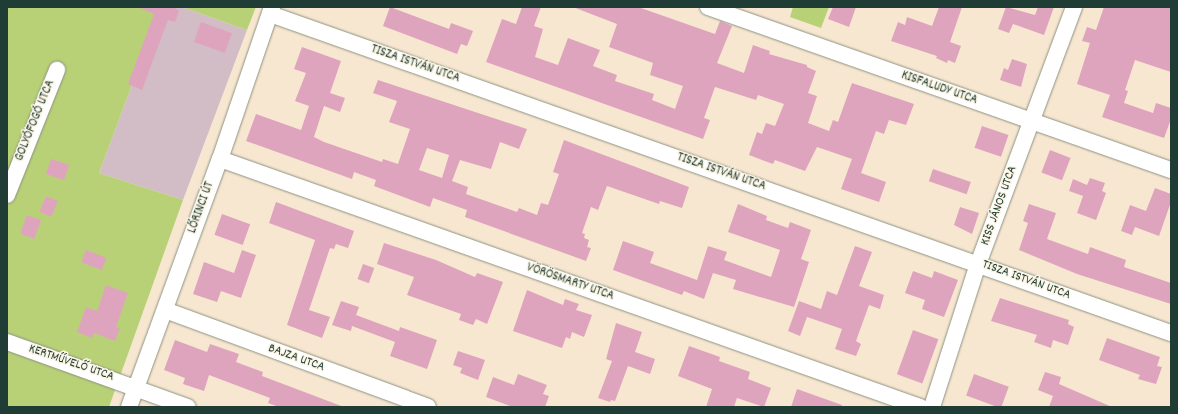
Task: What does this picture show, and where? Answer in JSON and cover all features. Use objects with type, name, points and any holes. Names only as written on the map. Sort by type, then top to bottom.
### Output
[{"type":"street","name":"KISFALUDY UTCA","points":[[708,7],[1171,170]]},
{"type":"street","name":"KISS JÁNOS UTCA","points":[[932,407],[978,264],[1074,7]]},
{"type":"street","name":"LŐRINCI ÚT","points":[[129,407],[220,159],[271,10]]},
{"type":"street","name":"TISZA ISTVÁN UTCA","points":[[271,10],[1171,333]]},
{"type":"street","name":"GOLYÓFOGÓ UTCA","points":[[7,195],[57,70]]},
{"type":"street","name":"VÖRÖSMARTY UTCA","points":[[220,159],[920,407]]},
{"type":"street","name":"BAJZA UTCA","points":[[165,310],[428,407]]},
{"type":"street","name":"KERTMŰVELŐ UTCA","points":[[7,342],[136,387],[188,407]]},
{"type":"shaded area","points":[[161,7],[182,7],[247,30],[183,200],[99,173]]},
{"type":"green space","points":[[7,7],[161,7],[99,173],[183,200],[109,407],[7,407]]},
{"type":"green space","points":[[182,7],[256,7],[247,30]]},
{"type":"green space","points":[[793,7],[829,7],[821,28],[790,17]]},
{"type":"building","points":[[138,7],[173,7],[179,11],[175,22],[168,20],[142,90],[128,84],[154,14]]},
{"type":"building","points":[[390,7],[449,29],[451,23],[473,31],[467,46],[461,44],[457,54],[383,26]]},
{"type":"building","points":[[522,7],[541,7],[534,26],[543,29],[535,57],[558,65],[568,38],[600,50],[593,66],[617,75],[615,81],[654,94],[652,100],[675,109],[683,86],[650,75],[653,63],[609,47],[617,24],[573,7],[638,7],[715,34],[720,21],[732,26],[717,63],[744,73],[753,45],[770,51],[769,54],[807,65],[807,67],[816,71],[808,93],[817,96],[808,123],[829,131],[833,120],[838,122],[852,83],[914,104],[906,125],[889,120],[884,134],[876,131],[861,173],[886,182],[879,202],[841,189],[852,159],[817,147],[805,171],[775,160],[773,164],[749,155],[757,132],[762,134],[766,123],[775,126],[784,104],[758,95],[756,100],[715,87],[704,118],[710,120],[703,139],[486,62],[502,19],[516,24]]},
{"type":"building","points":[[833,7],[856,7],[849,27],[828,19]]},
{"type":"building","points":[[939,7],[962,7],[950,42],[961,46],[955,63],[948,60],[947,63],[936,58],[937,56],[891,41],[898,22],[905,25],[907,17],[932,26]]},
{"type":"building","points":[[1006,7],[1035,15],[1038,7],[1054,7],[1044,35],[1013,24],[1009,33],[998,29]]},
{"type":"building","points":[[1104,7],[1171,7],[1171,72],[1135,60],[1125,90],[1128,91],[1124,103],[1153,113],[1156,103],[1171,108],[1171,119],[1164,138],[1102,117],[1110,95],[1077,84],[1090,43],[1082,41],[1087,27],[1096,30]]},
{"type":"building","points":[[201,22],[232,33],[225,53],[194,42]]},
{"type":"building","points":[[302,47],[341,61],[330,93],[345,98],[340,112],[324,106],[314,137],[324,142],[382,162],[383,159],[398,164],[410,129],[389,122],[397,101],[373,93],[378,80],[527,129],[519,149],[500,142],[491,169],[460,160],[452,181],[468,187],[466,194],[517,212],[519,208],[537,215],[541,203],[548,205],[559,174],[553,172],[564,140],[689,187],[682,208],[660,201],[659,204],[607,186],[598,210],[591,207],[582,233],[585,234],[584,238],[589,240],[587,247],[591,248],[586,261],[465,217],[467,210],[433,198],[430,207],[374,186],[376,180],[354,172],[352,179],[246,141],[256,114],[301,130],[309,106],[295,101],[306,73],[294,69]],"holes":[[[427,148],[449,155],[442,178],[419,170]]]},
{"type":"building","points":[[1012,59],[1027,64],[1021,87],[1000,80],[1004,68],[1008,70]]},
{"type":"building","points":[[982,126],[1008,135],[1001,157],[975,148]]},
{"type":"building","points":[[1050,150],[1071,158],[1062,180],[1041,172]]},
{"type":"building","points":[[51,159],[69,165],[64,180],[46,174]]},
{"type":"building","points":[[933,169],[971,182],[967,194],[929,181]]},
{"type":"building","points":[[1090,178],[1105,183],[1102,191],[1106,193],[1096,220],[1077,213],[1083,196],[1069,191],[1073,179],[1087,185]]},
{"type":"building","points":[[1155,188],[1171,194],[1171,202],[1159,236],[1135,227],[1132,235],[1121,231],[1130,205],[1146,211]]},
{"type":"building","points":[[46,196],[58,201],[51,217],[39,212]]},
{"type":"building","points":[[276,202],[354,231],[348,248],[336,244],[334,249],[330,248],[309,310],[330,317],[322,338],[287,325],[315,240],[269,223]]},
{"type":"building","points":[[738,204],[767,216],[766,220],[788,228],[790,222],[811,230],[801,259],[809,262],[794,307],[733,289],[736,280],[713,273],[704,299],[684,291],[682,295],[613,270],[623,241],[654,252],[650,263],[697,280],[708,246],[727,252],[724,260],[771,277],[780,250],[728,232]]},
{"type":"building","points":[[1029,204],[1056,213],[1047,239],[1088,254],[1090,247],[1126,260],[1124,267],[1171,283],[1171,304],[1077,274],[1019,250],[1028,223],[1023,221]]},
{"type":"building","points":[[960,207],[979,213],[972,234],[954,225]]},
{"type":"building","points":[[222,214],[250,224],[243,245],[214,235]]},
{"type":"building","points":[[27,215],[41,220],[34,239],[20,234]]},
{"type":"building","points":[[384,243],[436,260],[475,277],[477,273],[503,282],[487,324],[476,319],[473,325],[459,320],[461,314],[407,295],[414,277],[377,264]]},
{"type":"building","points":[[855,246],[872,252],[859,286],[884,295],[880,309],[869,305],[856,341],[861,344],[856,356],[835,349],[842,329],[807,317],[800,336],[788,331],[799,301],[821,309],[827,291],[837,295]]},
{"type":"building","points":[[86,250],[107,258],[102,270],[81,262]]},
{"type":"building","points":[[242,250],[256,255],[241,298],[221,291],[217,302],[193,294],[204,262],[234,273]]},
{"type":"building","points":[[363,264],[374,268],[369,283],[358,279]]},
{"type":"building","points":[[913,271],[932,278],[934,271],[958,280],[944,317],[922,309],[925,300],[905,293]]},
{"type":"building","points":[[106,285],[128,293],[116,327],[120,328],[115,341],[94,333],[92,338],[77,332],[86,307],[97,311]]},
{"type":"building","points":[[527,290],[563,305],[565,299],[579,304],[576,310],[592,315],[584,337],[572,332],[570,339],[566,337],[562,348],[513,331]]},
{"type":"building","points":[[1000,298],[1069,320],[1068,324],[1074,327],[1068,345],[1053,340],[1051,348],[1034,342],[1037,335],[991,321]]},
{"type":"building","points":[[341,301],[359,307],[356,315],[399,331],[400,327],[437,340],[427,369],[390,356],[395,342],[352,326],[351,331],[332,325]]},
{"type":"building","points":[[616,323],[642,332],[635,352],[655,359],[650,374],[628,366],[615,401],[611,400],[610,402],[598,398],[612,361],[606,359]]},
{"type":"building","points":[[913,330],[938,339],[922,383],[897,374]]},
{"type":"building","points":[[1107,338],[1160,357],[1157,366],[1162,367],[1156,384],[1138,379],[1140,375],[1099,360]]},
{"type":"building","points":[[175,340],[207,352],[210,344],[239,354],[236,362],[263,372],[262,376],[344,407],[279,407],[268,403],[270,398],[209,375],[204,391],[183,384],[185,378],[164,370]]},
{"type":"building","points":[[689,346],[720,357],[719,361],[750,372],[748,379],[771,388],[764,407],[737,398],[734,407],[706,407],[712,389],[678,376]]},
{"type":"building","points":[[458,351],[485,360],[478,380],[460,373],[462,368],[453,365]]},
{"type":"building","points":[[1045,372],[1061,377],[1059,384],[1112,407],[1049,407],[1053,396],[1038,390]]},
{"type":"building","points":[[518,374],[547,385],[543,394],[549,396],[545,407],[513,407],[486,397],[493,377],[514,385]]},
{"type":"building","points":[[974,374],[1009,387],[1001,407],[997,407],[966,396]]},
{"type":"building","points":[[797,389],[842,405],[842,407],[791,407]]}]
